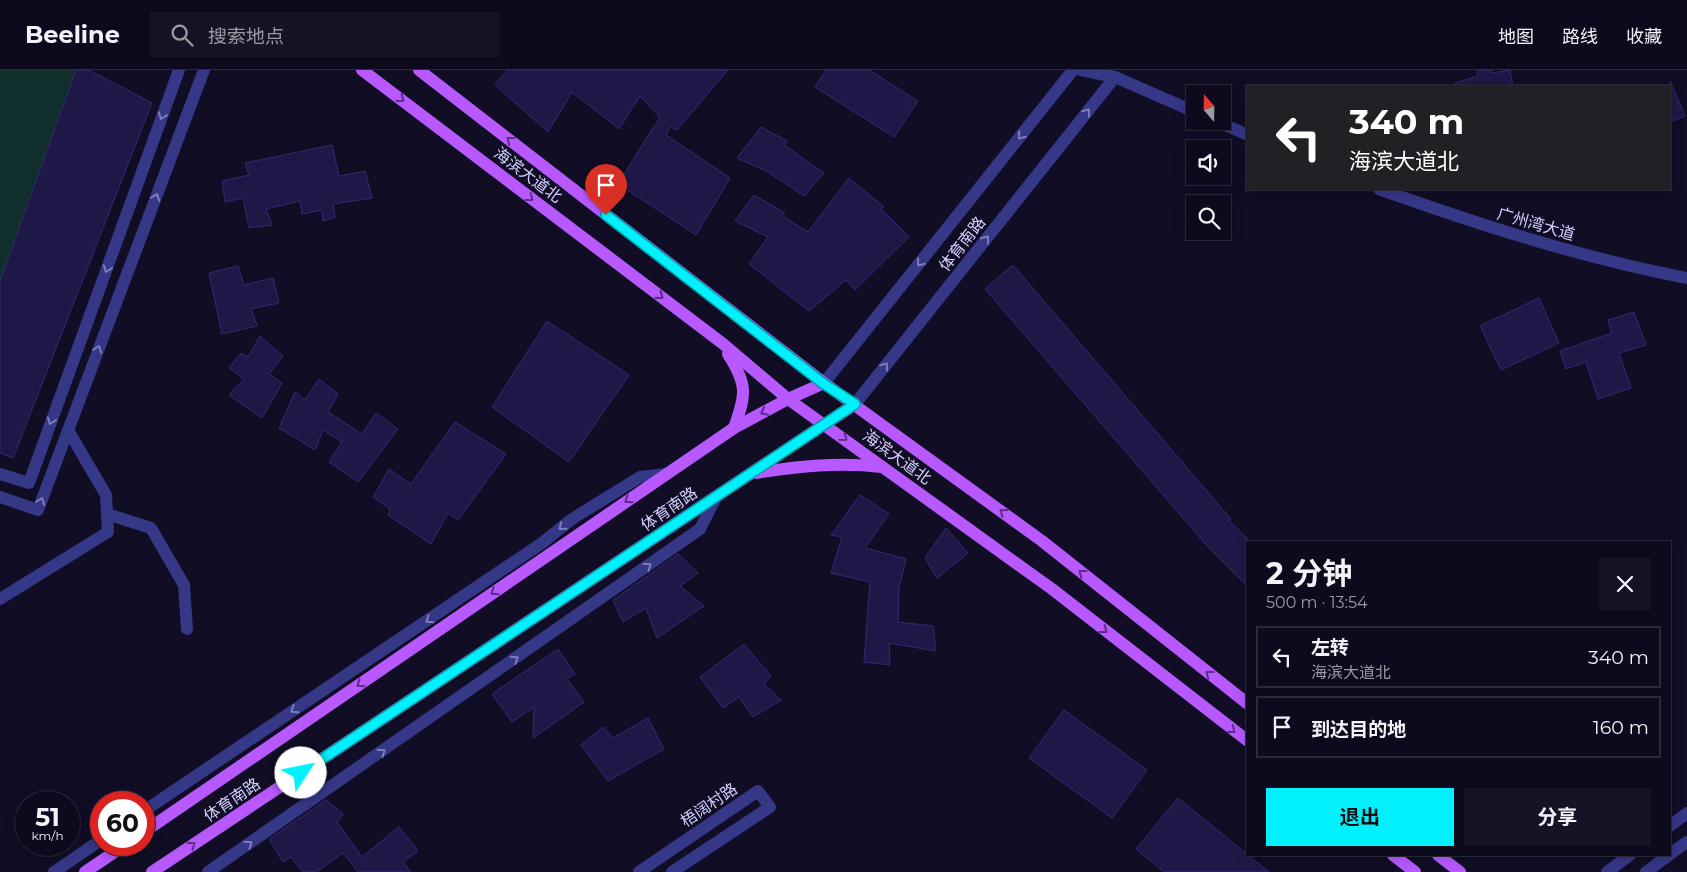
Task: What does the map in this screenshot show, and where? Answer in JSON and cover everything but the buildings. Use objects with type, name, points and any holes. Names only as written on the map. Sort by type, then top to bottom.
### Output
[{"type":"main road","name":"海滨大道北","points":[[362,70],[722,343],[788,399],[1052,589],[1246,739]]},
{"type":"main road","name":"海滨大道北","points":[[419,70],[824,384],[855,404],[1042,541],[1246,702]]},
{"type":"main road","points":[[722,343],[740,373],[744,401],[734,428]]},
{"type":"main road","name":"体育南路","points":[[155,824],[734,428],[788,399],[824,384]]},
{"type":"main road","name":"体育南路","points":[[152,872],[855,404]]},
{"type":"main road","points":[[751,474],[799,466],[851,464],[884,467]]},
{"type":"main road","points":[[85,872],[109,856]]},
{"type":"main road","points":[[1394,856],[1415,872]]},
{"type":"main road","points":[[1439,856],[1460,872]]},
{"type":"street","points":[[0,474],[29,483],[179,70]]},
{"type":"street","points":[[0,497],[38,510],[204,70]]},
{"type":"street","name":"体育南路","points":[[824,384],[1074,70]]},
{"type":"street","points":[[1081,70],[1113,73],[1186,108]]},
{"type":"street","name":"体育南路","points":[[855,404],[1113,73]]},
{"type":"street","points":[[1231,128],[1246,134]]},
{"type":"street","name":"广州湾大道","points":[[1382,190],[1480,225],[1629,267],[1687,278]]},
{"type":"street","points":[[0,599],[108,532],[106,495],[68,430]]},
{"type":"street","points":[[155,804],[542,543],[572,519],[640,477],[666,474]]},
{"type":"street","points":[[208,872],[700,529],[716,497]]},
{"type":"street","points":[[107,514],[151,528],[184,585],[187,628]]},
{"type":"street","name":"梧阔村路","points":[[639,872],[758,791],[770,807],[672,872]]},
{"type":"street","points":[[1671,825],[1687,813]]},
{"type":"street","points":[[1671,854],[1687,842]]},
{"type":"street","points":[[54,872],[90,847]]},
{"type":"street","points":[[1607,872],[1629,856]]},
{"type":"street","points":[[1646,872],[1669,856]]},
{"type":"green space","points":[[0,70],[77,70],[0,288]]},
{"type":"route","points":[[301,773],[855,404],[824,384],[606,215]]}]
